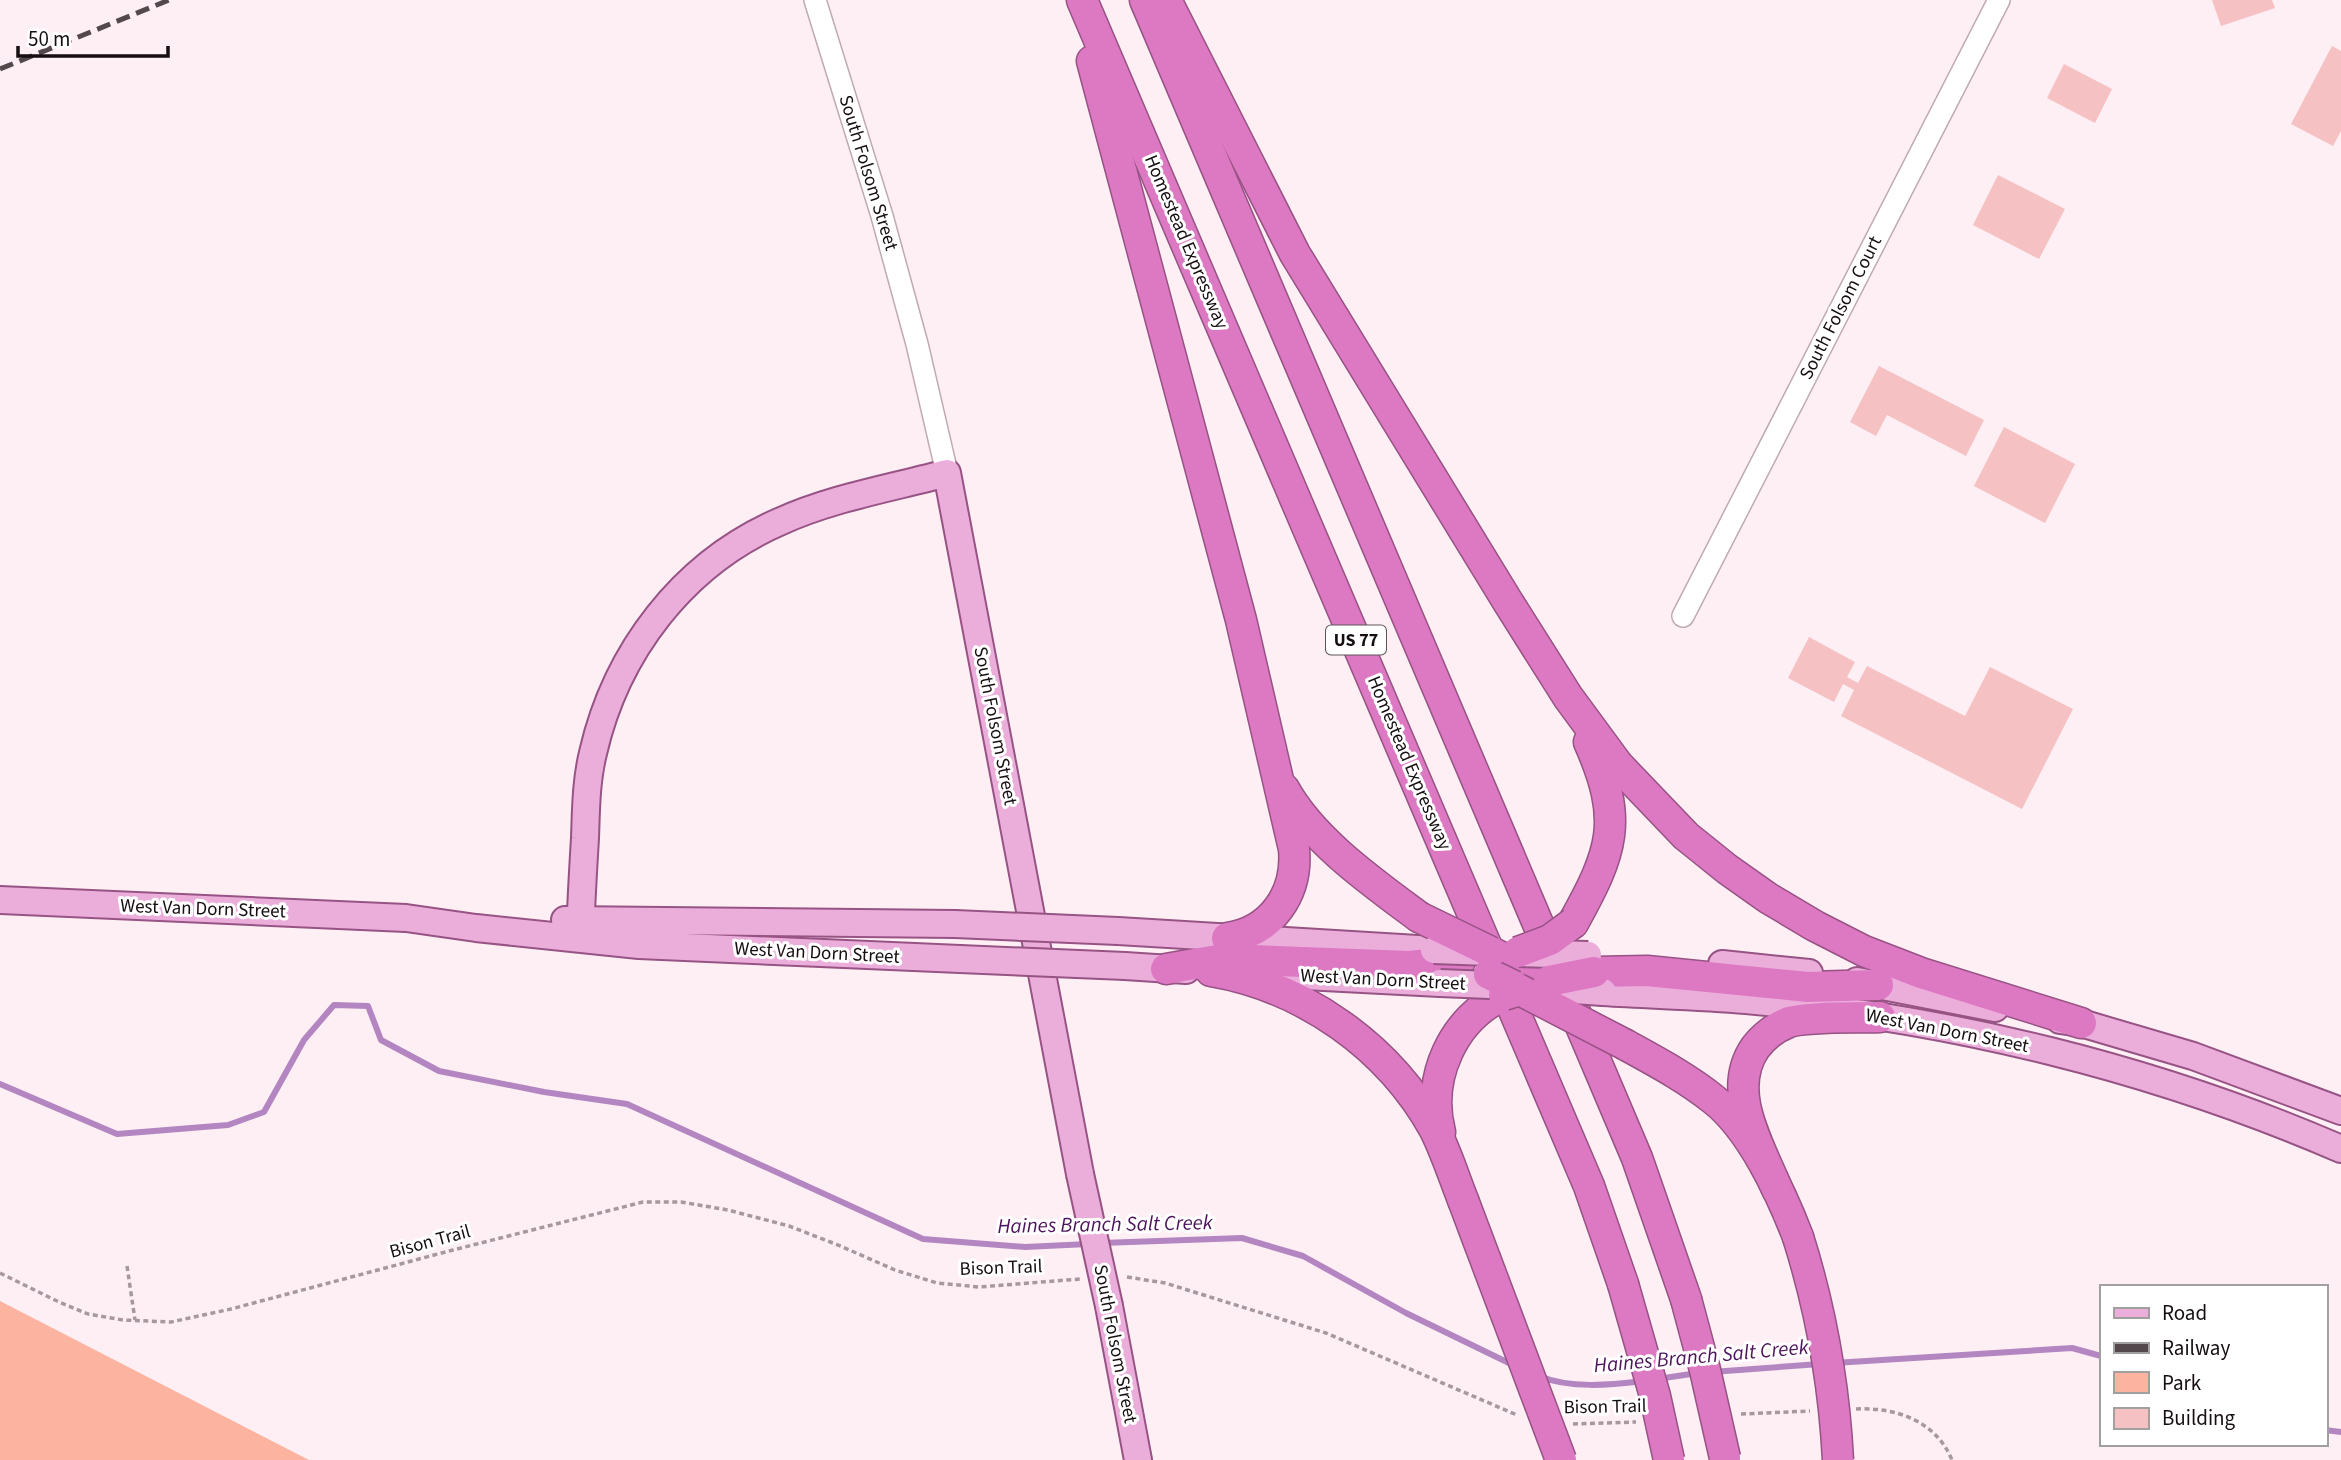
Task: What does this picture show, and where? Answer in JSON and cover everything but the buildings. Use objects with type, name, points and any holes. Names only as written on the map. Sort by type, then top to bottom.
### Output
[{"type":"highway","points":[[1075,0],[1241,620],[1294,849],[1294,874],[1283,903],[1269,920],[1255,930],[1227,938]]},
{"type":"highway","name":"Homestead Expressway","points":[[1082,0],[1589,1186],[1623,1284],[1652,1383],[1669,1460]]},
{"type":"highway","name":"US 77","points":[[1145,0],[1631,1145],[1664,1230],[1686,1298],[1725,1459]]},
{"type":"highway","points":[[1166,0],[1295,254],[1568,697],[1618,765],[1696,844],[1768,898],[1815,926],[1864,951],[1921,973],[2081,1023]]},
{"type":"highway","points":[[1166,969],[1223,959],[1439,961],[1503,954],[1550,940],[1573,923],[1600,872],[1609,841],[1607,791],[1568,697]]},
{"type":"highway","points":[[1274,763],[1287,794],[1318,833],[1345,860],[1419,917],[1503,954],[1535,987],[1715,1100],[1746,1137],[1777,1189]]},
{"type":"highway","points":[[1439,961],[1535,987]]},
{"type":"highway","points":[[1211,971],[1236,975],[1262,984],[1308,1004],[1346,1028],[1375,1052],[1396,1076],[1434,1129],[1561,1460]]},
{"type":"highway","points":[[1448,1163],[1435,1103],[1446,1054],[1461,1028],[1493,1000],[1595,973],[1647,971],[1808,986],[1878,985]]},
{"type":"highway","points":[[1838,1460],[1832,1388],[1822,1321],[1798,1237],[1747,1112],[1742,1094],[1743,1074],[1749,1057],[1760,1041],[1789,1022],[1880,1017]]},
{"type":"main road","points":[[580,930],[587,792],[592,755],[604,712],[619,677],[637,644],[656,618],[680,590],[708,565],[745,539],[778,522],[814,508],[947,473]]},
{"type":"main road","name":"South Folsom Street","points":[[947,473],[1080,1174],[1109,1306],[1138,1460]]},
{"type":"main road","name":"West Van Dorn Street","points":[[0,900],[406,918],[427,916],[580,930],[955,924],[1118,930],[1227,938],[1439,961]]},
{"type":"main road","name":"West Van Dorn Street","points":[[580,930],[639,944],[1211,971],[1439,961]]},
{"type":"main road","name":"West Van Dorn Street","points":[[1503,954],[1746,1000],[1880,1017],[2027,1046],[2115,1069],[2223,1104],[2341,1149]]},
{"type":"main road","name":"West Van Dorn Street","points":[[1878,985],[2081,1023],[2203,1060],[2341,1111]]},
{"type":"street","name":"South Folsom Street","points":[[815,0],[882,216],[917,344],[947,473]]},
{"type":"street","name":"South Folsom Court","points":[[1683,616],[1999,0]]},
{"type":"path","name":"Bison Trail","points":[[0,1273],[88,1314],[171,1322],[231,1309],[643,1202],[681,1202],[728,1210],[789,1226],[895,1270],[937,1283],[979,1287],[1093,1278]]},
{"type":"path","points":[[127,1266],[135,1320]]},
{"type":"path","points":[[1119,1277],[1165,1283],[1326,1333],[1518,1415]]},
{"type":"path","points":[[1846,1409],[1869,1408],[1907,1415],[1930,1428],[1948,1450],[1952,1460]]},
{"type":"path","points":[[1732,1415],[1812,1411]]},
{"type":"path","name":"Bison Trail","points":[[1570,1424],[1642,1421]]},
{"type":"green space","points":[[0,1301],[309,1460],[0,1460]]},
{"type":"waterway","name":"Haines Branch Salt Creek","points":[[0,1084],[117,1134],[228,1125],[264,1112],[304,1040],[334,1005],[368,1006],[381,1040],[439,1071],[544,1092],[627,1104],[923,1239],[1025,1247],[1088,1244]]},
{"type":"waterway","name":"Haines Branch Salt Creek","points":[[1102,1243],[1242,1238],[1303,1256],[1406,1313],[1513,1365]]},
{"type":"waterway","name":"Haines Branch Salt Creek","points":[[1834,1363],[2072,1348],[2100,1356]]},
{"type":"waterway","name":"Haines Branch Salt Creek","points":[[1712,1372],[1820,1364]]},
{"type":"waterway","name":"Haines Branch Salt Creek","points":[[1657,1379],[1698,1373]]},
{"type":"waterway","name":"Haines Branch Salt Creek","points":[[1539,1376],[1577,1384],[1604,1385],[1643,1381]]},
{"type":"waterway","name":"Haines Branch Salt Creek","points":[[2327,1430],[2341,1432]]},
{"type":"railway","points":[[0,69],[169,0]]}]
